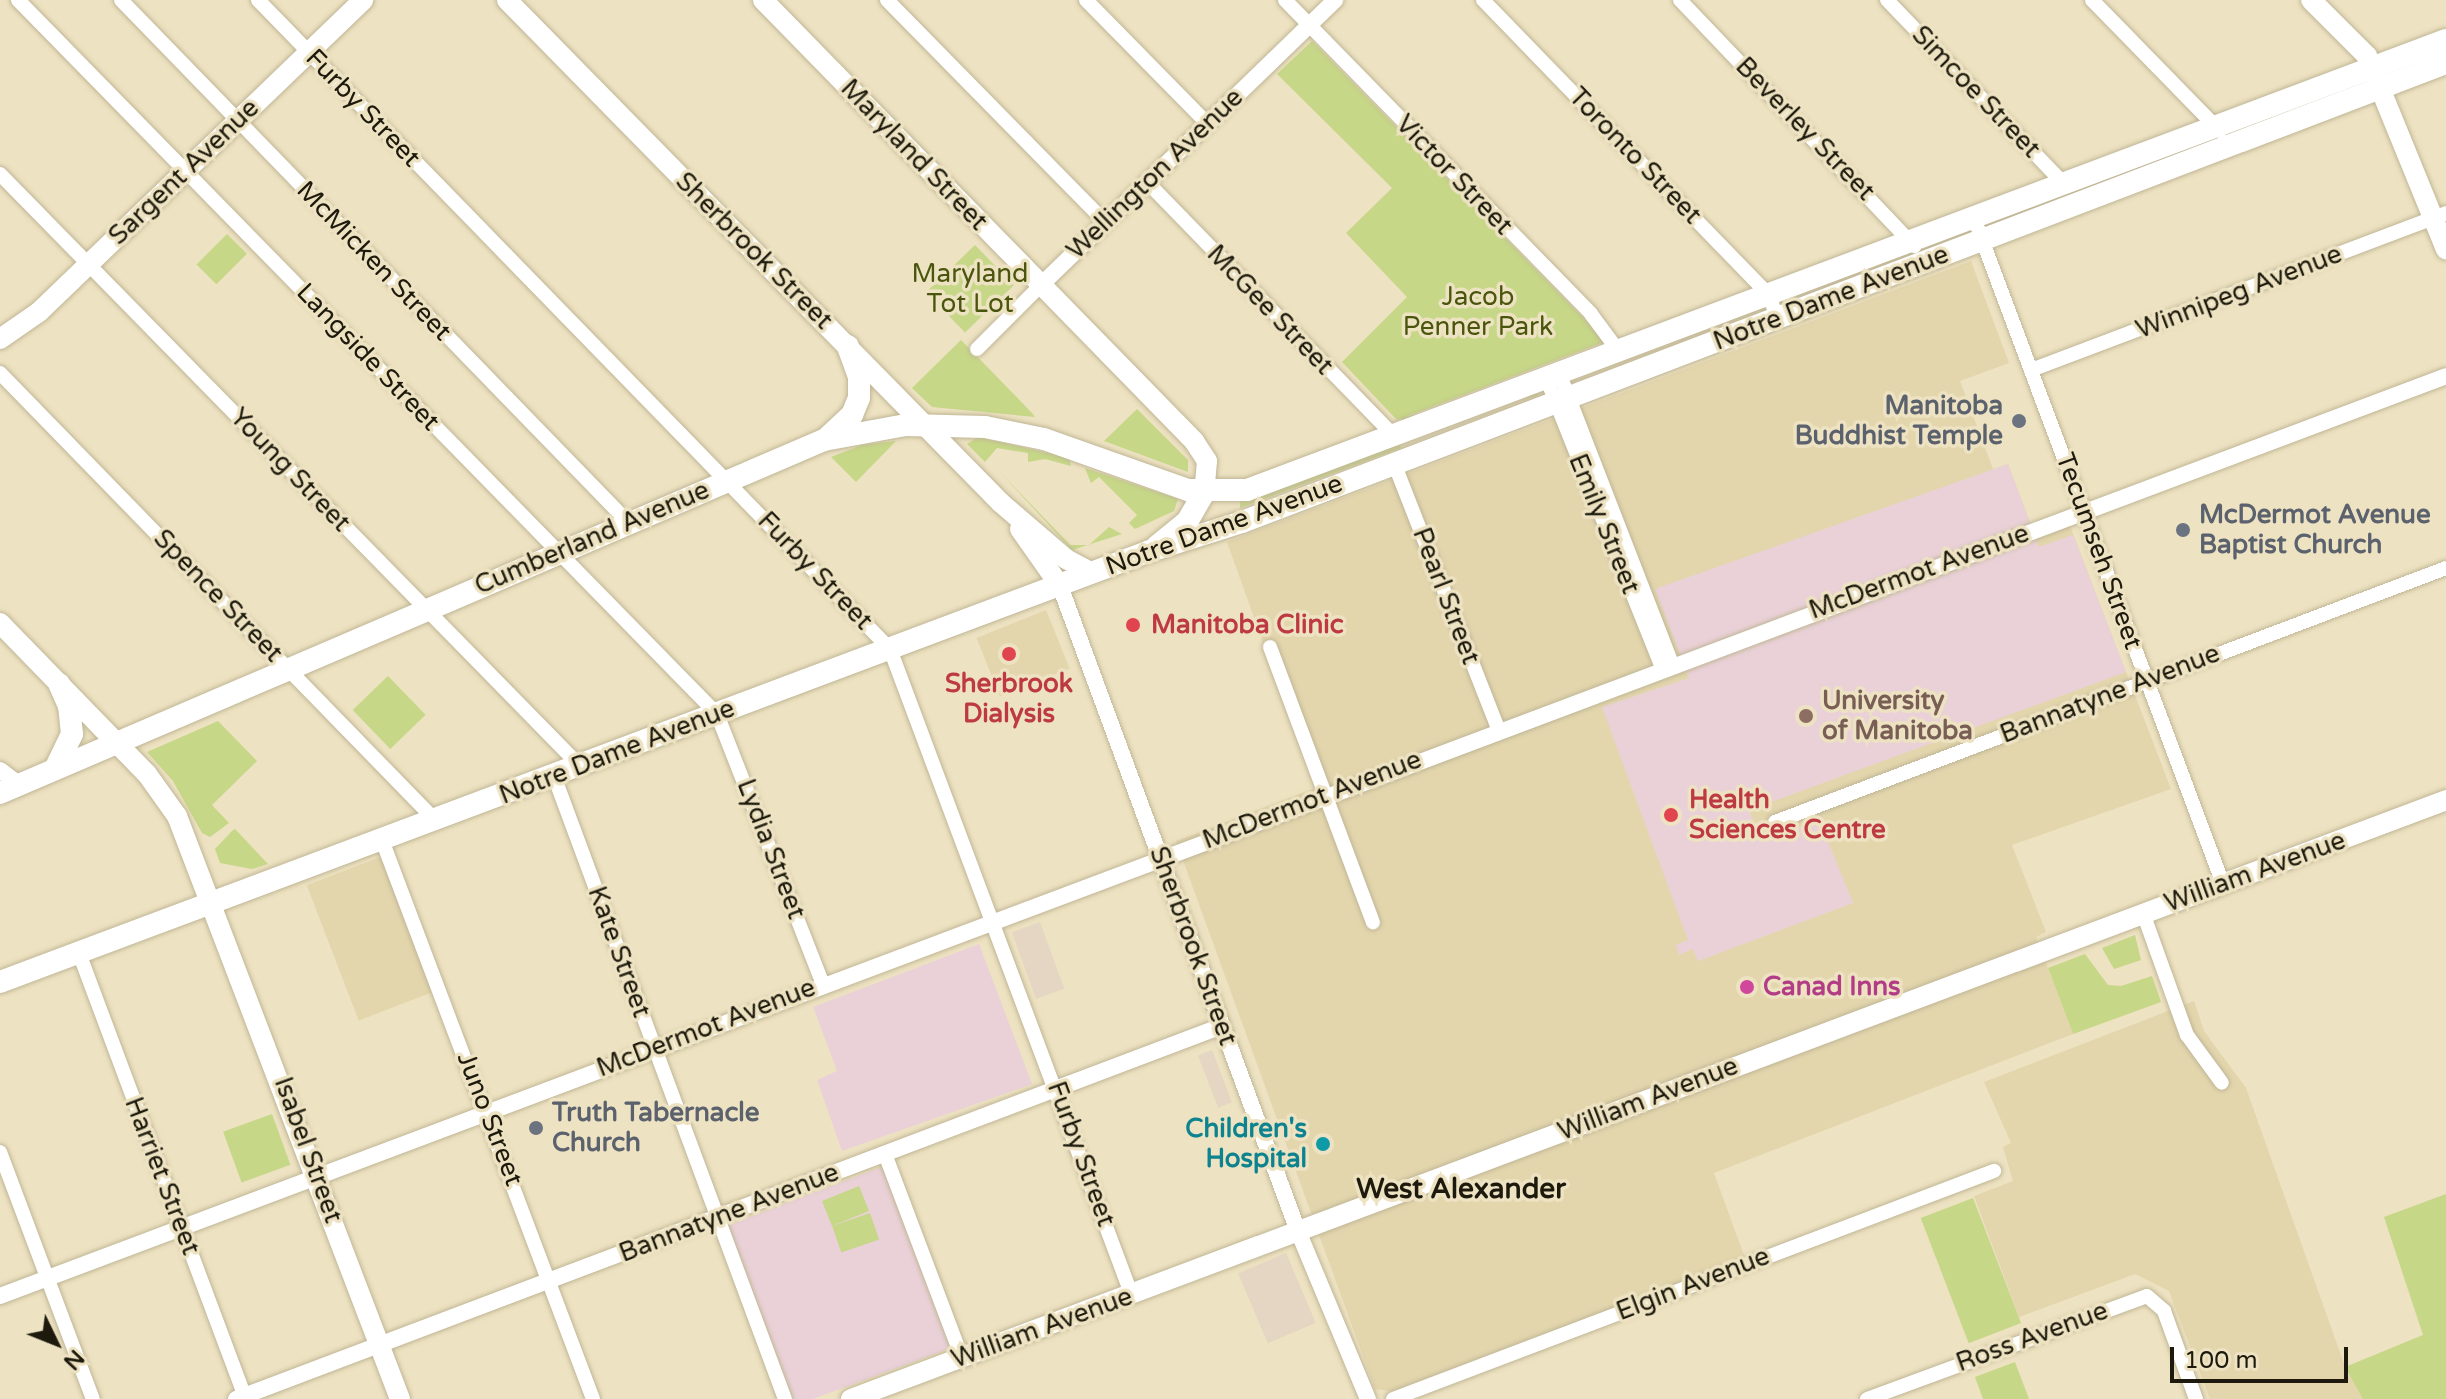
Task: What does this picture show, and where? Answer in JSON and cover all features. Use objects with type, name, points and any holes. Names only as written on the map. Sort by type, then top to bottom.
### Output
[{"type":"main road","name":"Sargent Avenue","points":[[0,339],[39,312],[363,0]]},
{"type":"main road","name":"Sherbrook Street","points":[[507,0],[1001,503],[1066,559],[1092,573]]},
{"type":"main road","name":"Maryland Street","points":[[763,0],[1198,446],[1208,470],[1204,493]]},
{"type":"main road","points":[[2311,0],[2378,77],[2440,216],[2446,250]]},
{"type":"main road","name":"Notre Dame Avenue","points":[[1204,493],[1247,490],[1395,437],[1778,319],[2234,146],[2378,77],[2446,40]]},
{"type":"main road","name":"Notre Dame Avenue","points":[[0,982],[1150,551],[1394,463],[1558,388],[1620,353],[1768,294],[2216,126],[2378,77],[2446,63]]},
{"type":"main road","points":[[824,440],[858,404],[859,377],[848,346]]},
{"type":"main road","name":"Cumberland Avenue","points":[[10,789],[119,745],[558,551],[824,440],[924,424],[1029,434],[1204,493]]},
{"type":"main road","points":[[1150,551],[1187,522],[1204,493]]},
{"type":"main road","name":"Sherbrook Street","points":[[1001,503],[1060,586]]},
{"type":"main road","name":"Isabel Street","points":[[0,623],[119,745],[170,804],[213,902],[400,1399]]},
{"type":"main road","points":[[55,769],[72,734],[69,706],[59,684]]},
{"type":"main road","name":"William Avenue","points":[[851,1399],[2446,800]]},
{"type":"street","name":"Langside Street","points":[[18,0],[717,714]]},
{"type":"street","name":"McMicken Street","points":[[121,0],[628,522]]},
{"type":"street","name":"Furby Street","points":[[258,0],[890,649],[1058,1089],[1132,1296]]},
{"type":"street","points":[[887,0],[1105,222]]},
{"type":"street","points":[[1086,0],[1207,123]]},
{"type":"street","name":"Victor Street","points":[[1285,0],[1591,314],[1620,353]]},
{"type":"street","name":"Wellington Avenue","points":[[977,349],[1335,0]]},
{"type":"street","name":"Toronto Street","points":[[1483,0],[1768,294],[1778,319]]},
{"type":"street","name":"Beverley Street","points":[[1680,0],[1912,241],[1921,264]]},
{"type":"street","name":"Simcoe Street","points":[[1887,0],[2065,185]]},
{"type":"street","points":[[2092,0],[2234,146]]},
{"type":"street","name":"Young Street","points":[[0,174],[580,766]]},
{"type":"street","name":"McGee Street","points":[[1147,182],[1395,437]]},
{"type":"street","name":"Winnipeg Avenue","points":[[2031,370],[2440,216]]},
{"type":"street","name":"Tecumseh Street","points":[[1974,218],[2086,510],[2223,884]]},
{"type":"street","name":"Spence Street","points":[[0,373],[435,820]]},
{"type":"street","name":"McDermot Avenue","points":[[0,1296],[1327,793],[2446,376]]},
{"type":"street","name":"Emily Street","points":[[1558,388],[1667,666]]},
{"type":"street","name":"Pearl Street","points":[[1394,463],[1498,729]]},
{"type":"street","name":"Bannatyne Avenue","points":[[1775,822],[2446,568]]},
{"type":"street","name":"Sherbrook Street","points":[[1060,586],[1298,1231],[1368,1399]]},
{"type":"street","points":[[1270,647],[1373,922]]},
{"type":"street","name":"Lydia Street","points":[[717,714],[823,984]]},
{"type":"street","points":[[0,770],[10,789]]},
{"type":"street","name":"Kate Street","points":[[554,776],[785,1399]]},
{"type":"street","name":"Juno Street","points":[[382,840],[487,1111],[593,1399]]},
{"type":"street","points":[[2143,913],[2187,1035],[2222,1083]]},
{"type":"street","name":"Harriet Street","points":[[79,953],[182,1227],[242,1398]]},
{"type":"street","name":"Bannatyne Avenue","points":[[242,1398],[1222,1026]]},
{"type":"street","points":[[0,1152],[93,1399]]},
{"type":"street","points":[[885,1154],[962,1358]]},
{"type":"street","name":"Elgin Avenue","points":[[1393,1399],[1994,1171]]},
{"type":"street","name":"Ross Avenue","points":[[1867,1399],[2143,1296],[2153,1298],[2164,1311],[2196,1399]]},
{"type":"shaded area","name":"Health Sciences Centre","points":[[1971,261],[2009,363],[1960,381],[1993,469],[2008,464],[2033,530],[2067,518],[2171,789],[2012,845],[2046,932],[2036,937],[2073,1034],[1714,1173],[1745,1258],[1399,1392],[1375,1389],[1176,841],[1315,788],[1227,542]]},
{"type":"shaded area","name":"University of Manitoba","points":[[2008,464],[2039,547],[2073,535],[2126,672],[1749,810],[1761,841],[1819,820],[1853,903],[1698,961],[1693,949],[1679,955],[1676,945],[1688,940],[1602,707],[1689,678],[1655,589]]},
{"type":"shaded area","points":[[1046,610],[1070,668],[1000,697],[976,638]]},
{"type":"shaded area","points":[[388,854],[440,989],[359,1021],[307,885]]},
{"type":"shaded area","points":[[1040,922],[1064,989],[1036,999],[1012,932]]},
{"type":"shaded area","points":[[979,944],[1032,1084],[842,1151],[817,1080],[837,1071],[813,1007]]},
{"type":"shaded area","points":[[2194,1001],[2204,1031],[2246,1088],[2348,1375],[2446,1399],[2210,1399],[2169,1291],[2135,1274],[2019,1317],[1974,1196],[2013,1181],[2003,1147],[2011,1143],[1984,1082]]},
{"type":"shaded area","points":[[1212,1050],[1232,1102],[1218,1108],[1198,1055]]},
{"type":"shaded area","points":[[884,1166],[951,1348],[813,1399],[793,1399],[727,1226]]},
{"type":"shaded area","points":[[1286,1253],[1316,1323],[1268,1343],[1238,1273]]},
{"type":"green space","name":"Jacob Penner Park","points":[[1312,41],[1604,342],[1397,420],[1342,362],[1407,297],[1346,233],[1392,188],[1277,74]]},
{"type":"green space","points":[[227,234],[247,254],[216,284],[197,264]]},
{"type":"green space","name":"Maryland Tot Lot","points":[[975,245],[1014,285],[965,333],[926,292]]},
{"type":"green space","points":[[961,340],[1035,417],[932,407],[912,388]]},
{"type":"green space","points":[[1537,391],[1538,396],[1402,422],[1401,418]]},
{"type":"green space","points":[[1137,409],[1188,460],[1188,472],[1104,441]]},
{"type":"green space","points":[[978,437],[1069,458],[1071,466],[1045,459],[1028,462],[1028,453],[997,448],[985,462],[967,444]]},
{"type":"green space","points":[[896,441],[856,482],[831,457],[862,445]]},
{"type":"green space","points":[[1399,444],[1401,448],[1240,508],[1240,501]]},
{"type":"green space","points":[[1085,468],[1178,499],[1174,511],[1135,529],[1129,523],[1137,515],[1099,477],[1091,483]]},
{"type":"green space","points":[[999,471],[1070,545],[1088,545],[1072,550]]},
{"type":"green space","points":[[1109,527],[1122,534],[1090,544]]},
{"type":"green space","points":[[388,676],[426,715],[390,749],[353,710]]},
{"type":"green space","points":[[218,721],[257,761],[212,805],[229,823],[210,837],[202,833],[173,781],[147,752]]},
{"type":"green space","points":[[234,829],[268,864],[252,869],[220,863],[215,849]]},
{"type":"green space","points":[[2135,935],[2141,960],[2114,969],[2102,948]]},
{"type":"green space","points":[[2085,954],[2108,985],[2121,986],[2152,976],[2161,1002],[2073,1034],[2048,968]]},
{"type":"green space","points":[[272,1114],[290,1165],[242,1183],[223,1132]]},
{"type":"green space","points":[[859,1186],[869,1211],[832,1226],[822,1201]]},
{"type":"green space","points":[[2446,1194],[2446,1399],[2363,1399],[2345,1367],[2423,1335],[2384,1217]]},
{"type":"green space","points":[[1973,1198],[2021,1323],[1969,1343],[1921,1218]]},
{"type":"green space","points":[[870,1213],[879,1239],[841,1252],[832,1226]]},
{"type":"green space","points":[[2015,1362],[2029,1399],[1983,1399],[1975,1377]]},
{"type":"place","name":"Manitoba Buddhist Temple","points":[[2019,421]]},
{"type":"place","name":"McDermot Avenue Baptist Church","points":[[2183,530]]},
{"type":"place","name":"Manitoba Clinic","points":[[1133,625]]},
{"type":"place","name":"Sherbrook Dialysis","points":[[1009,654]]},
{"type":"place","name":"University of Manitoba","points":[[1806,716]]},
{"type":"place","name":"Health Sciences Centre","points":[[1671,815]]},
{"type":"place","name":"Canad Inns","points":[[1747,987]]},
{"type":"place","name":"Truth Tabernacle Church","points":[[536,1128]]},
{"type":"place","name":"Children's Hospital","points":[[1323,1144]]},
{"type":"district","name":"West Alexander","points":[[1461,1189]]}]
